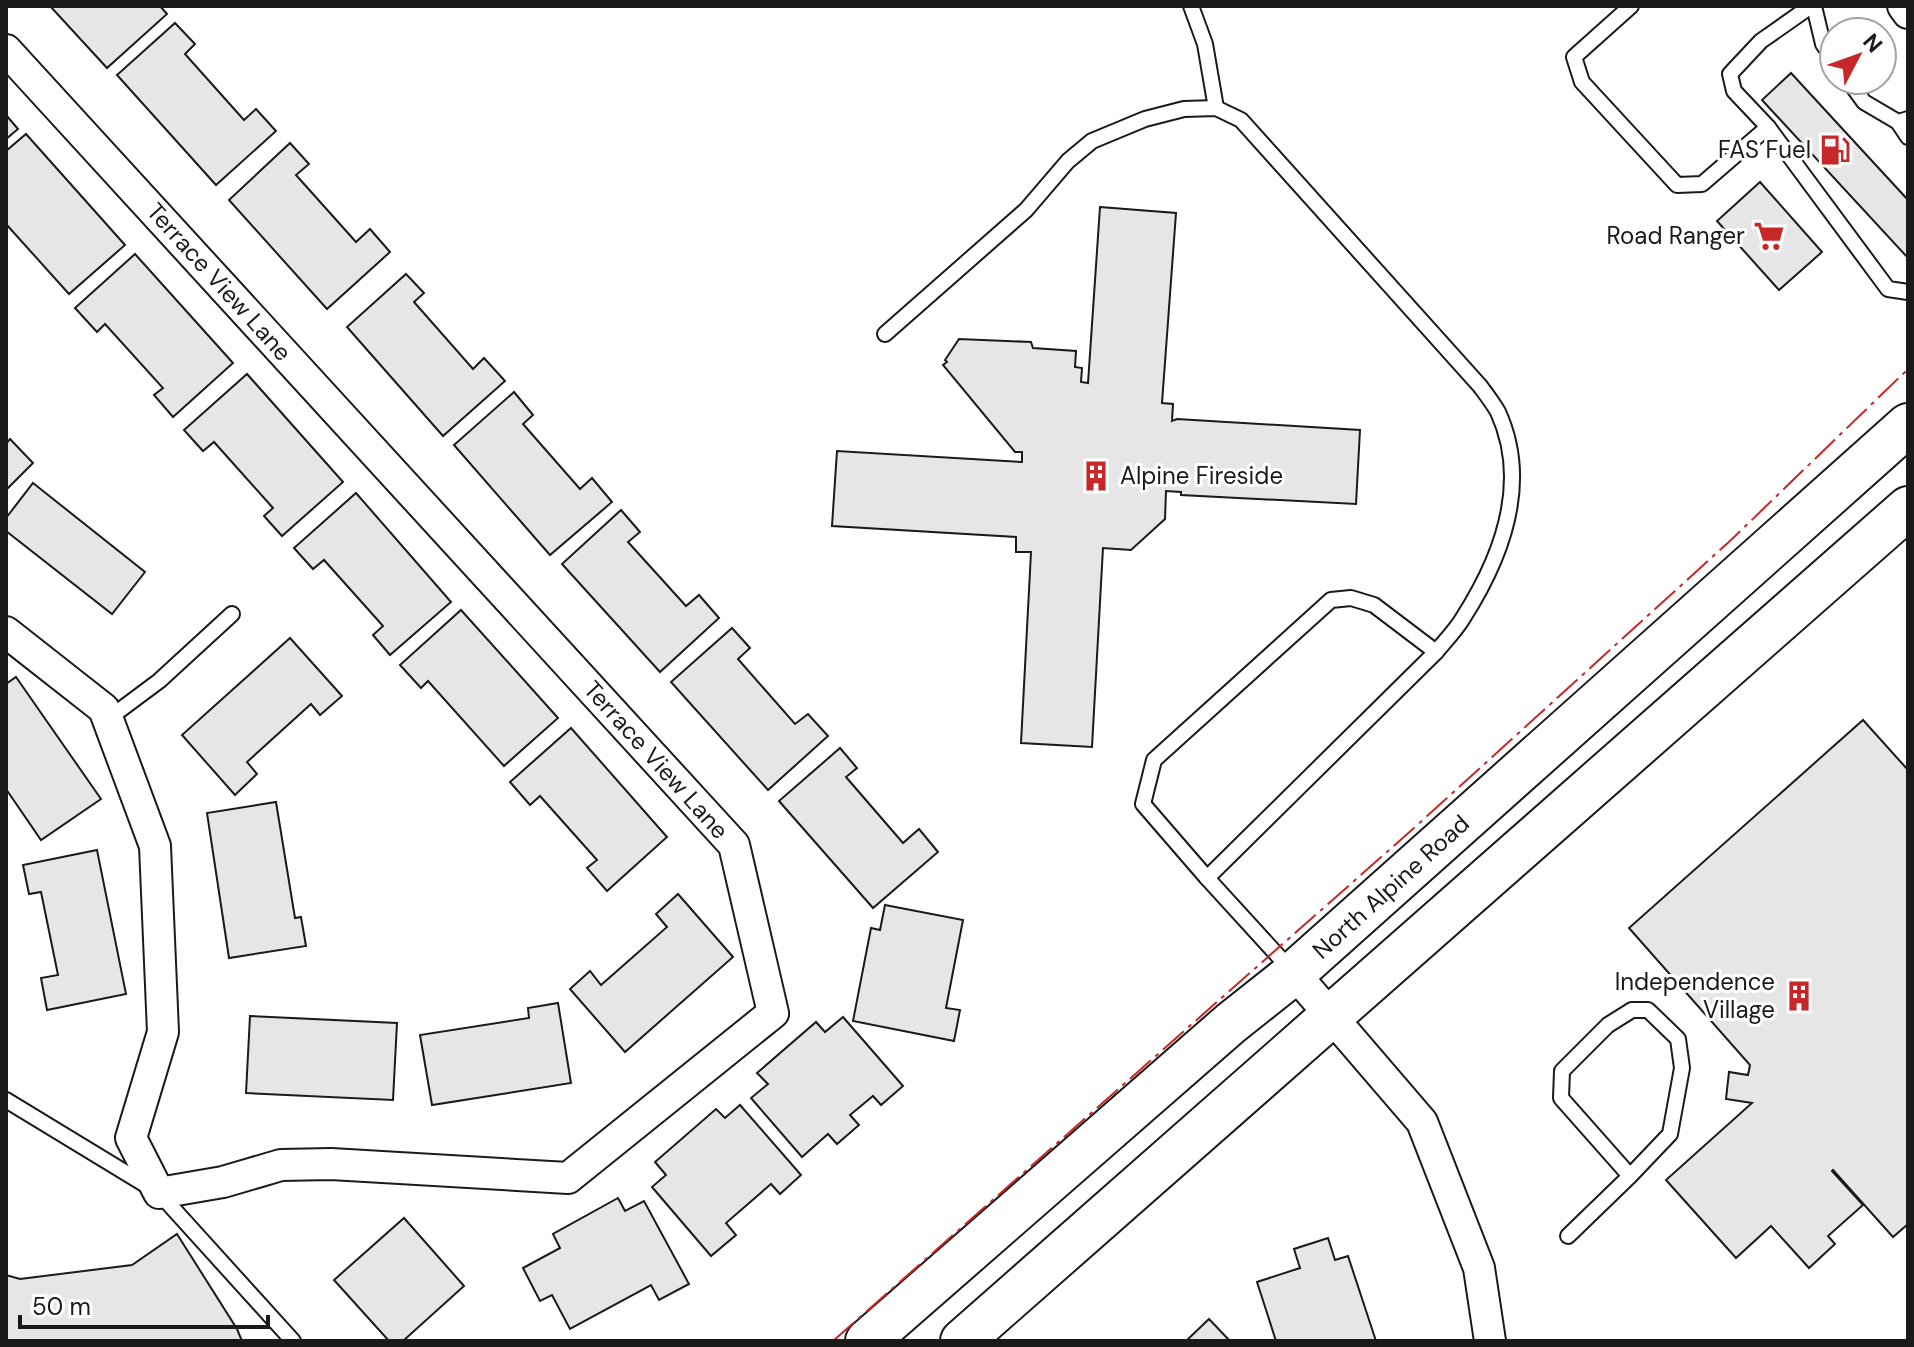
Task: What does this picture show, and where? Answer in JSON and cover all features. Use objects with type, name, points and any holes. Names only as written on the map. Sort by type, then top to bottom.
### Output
[{"type":"main road","name":"North Alpine Road","points":[[867,1341],[1231,1023],[1294,973],[1908,425]]},
{"type":"main road","points":[[962,1341],[1908,508]]},
{"type":"street","points":[[1903,6],[1908,13]]},
{"type":"street","name":"Terrace View Lane","points":[[6,50],[734,845],[773,1013],[568,1178],[331,1164],[281,1165],[223,1182],[159,1193]]},
{"type":"street","points":[[6,632],[104,709],[155,846],[163,1032],[131,1138],[159,1193]]},
{"type":"street","points":[[1294,973],[1422,1122],[1479,1268],[1490,1341]]},
{"type":"lane","points":[[1191,6],[1205,44],[1216,108]]},
{"type":"lane","points":[[1631,6],[1574,57],[1582,82],[1677,185],[1702,184],[1768,127]]},
{"type":"lane","points":[[1813,6],[1761,41],[1730,74],[1734,91],[1768,127],[1888,289],[1908,292]]},
{"type":"lane","points":[[1860,96],[1864,102],[1903,120],[1908,137]]},
{"type":"lane","points":[[885,334],[1026,210],[1068,161],[1092,141],[1145,119],[1184,109],[1216,108],[1241,120],[1480,386],[1497,410],[1509,444],[1513,487],[1504,537],[1462,620],[1436,652],[1207,878]]},
{"type":"lane","points":[[1294,973],[1143,804],[1154,760],[1331,600],[1351,598],[1374,605],[1436,652]]},
{"type":"lane","points":[[107,719],[159,681],[232,614]]},
{"type":"lane","points":[[1568,1236],[1630,1176],[1670,1134],[1682,1068],[1678,1039],[1648,1010],[1632,1010],[1608,1025],[1562,1071],[1561,1098],[1630,1176]]},
{"type":"lane","points":[[6,1100],[159,1193],[293,1341]]},
{"type":"building","points":[[50,6],[160,6],[167,14],[107,68]]},
{"type":"building","points":[[175,23],[195,44],[185,54],[244,120],[256,109],[276,131],[216,185],[117,75]]},
{"type":"building","name":"FAS Fuel","points":[[1791,73],[1908,200],[1908,258],[1762,100]]},
{"type":"building","points":[[6,115],[18,129],[6,139]]},
{"type":"building","points":[[26,134],[125,245],[69,294],[6,224],[6,151]]},
{"type":"building","points":[[290,143],[309,164],[296,175],[356,242],[370,229],[390,252],[327,309],[229,200]]},
{"type":"building","name":"Road Ranger","points":[[1760,182],[1822,252],[1779,290],[1717,221]]},
{"type":"building","name":"Alpine Fireside","points":[[1100,207],[1176,213],[1162,403],[1173,404],[1172,421],[1360,430],[1356,504],[1181,495],[1181,492],[1166,491],[1165,519],[1131,550],[1103,548],[1092,747],[1021,743],[1031,552],[1016,552],[1016,537],[832,526],[837,451],[1022,462],[1022,452],[1015,452],[943,365],[959,339],[1031,342],[1033,348],[1076,351],[1075,367],[1082,368],[1081,382],[1088,383]]},
{"type":"building","points":[[135,254],[233,363],[173,417],[154,395],[163,388],[105,324],[97,332],[75,308]]},
{"type":"building","points":[[406,274],[424,293],[414,302],[473,369],[484,358],[505,381],[443,436],[347,327]]},
{"type":"building","points":[[247,374],[343,482],[282,536],[264,516],[273,508],[214,442],[203,451],[184,430]]},
{"type":"building","points":[[514,392],[533,415],[523,424],[580,489],[592,478],[612,502],[550,555],[454,445]]},
{"type":"building","points":[[10,439],[33,463],[6,490],[6,444]]},
{"type":"building","points":[[33,483],[145,572],[112,614],[6,531],[6,518]]},
{"type":"building","points":[[356,493],[451,602],[390,655],[373,635],[383,626],[324,560],[313,569],[294,548]]},
{"type":"building","points":[[621,510],[640,532],[628,542],[686,606],[699,595],[719,618],[660,672],[562,564]]},
{"type":"building","points":[[461,610],[558,718],[504,766],[428,681],[421,688],[400,665]]},
{"type":"building","points":[[732,628],[750,648],[738,659],[795,724],[808,714],[828,736],[768,790],[671,682]]},
{"type":"building","points":[[290,638],[342,696],[320,715],[311,704],[247,762],[257,774],[235,795],[182,735]]},
{"type":"building","points":[[16,677],[101,799],[41,840],[6,789],[6,684]]},
{"type":"building","name":"Independence Village","points":[[1863,720],[1908,770],[1908,1224],[1893,1237],[1833,1170],[1863,1205],[1828,1236],[1835,1244],[1809,1268],[1771,1226],[1736,1258],[1666,1180],[1752,1103],[1726,1099],[1729,1072],[1748,1075],[1750,1065],[1629,928]]},
{"type":"building","points":[[571,728],[667,837],[607,891],[587,868],[597,860],[540,796],[530,805],[510,782]]},
{"type":"building","points":[[840,748],[857,768],[846,777],[903,843],[919,829],[938,852],[873,908],[779,801]]},
{"type":"building","points":[[276,802],[295,918],[301,917],[306,946],[229,958],[207,813]]},
{"type":"building","points":[[97,850],[126,994],[47,1010],[41,978],[58,975],[41,892],[29,894],[23,865]]},
{"type":"building","points":[[678,894],[733,957],[625,1052],[570,989],[590,971],[601,985],[667,927],[656,914]]},
{"type":"building","points":[[885,905],[963,920],[946,1008],[960,1010],[954,1041],[853,1021],[871,928],[880,930]]},
{"type":"building","points":[[558,1003],[571,1083],[432,1105],[420,1035],[529,1018],[528,1008]]},
{"type":"building","points":[[250,1016],[397,1023],[393,1100],[246,1093]]},
{"type":"building","points":[[843,1017],[903,1086],[881,1105],[873,1096],[850,1115],[859,1125],[837,1144],[828,1134],[802,1157],[751,1098],[768,1084],[757,1073],[816,1022],[825,1032]]},
{"type":"building","points":[[740,1105],[801,1175],[780,1194],[771,1184],[726,1223],[736,1235],[711,1256],[652,1187],[666,1175],[655,1162],[716,1109],[725,1118]]},
{"type":"building","points":[[618,1198],[625,1211],[644,1201],[689,1284],[659,1300],[651,1285],[570,1329],[552,1295],[540,1301],[523,1268],[560,1248],[553,1234]]},
{"type":"building","points":[[404,1218],[464,1286],[403,1341],[389,1341],[334,1280]]},
{"type":"building","points":[[177,1234],[242,1341],[6,1341],[6,1275],[20,1279],[132,1265]]},
{"type":"building","points":[[1328,1238],[1335,1260],[1348,1256],[1376,1341],[1276,1341],[1257,1282],[1300,1268],[1294,1249]]},
{"type":"building","points":[[1209,1319],[1230,1341],[1186,1341]]},
{"type":"power","points":[[833,1341],[1414,828],[1731,540],[1908,369]]},
{"type":"place","name":"FAS Fuel","points":[[1835,150]]},
{"type":"place","name":"Road Ranger","points":[[1769,236]]},
{"type":"place","name":"Alpine Fireside","points":[[1096,476]]},
{"type":"place","name":"Independence Village","points":[[1799,996]]}]
